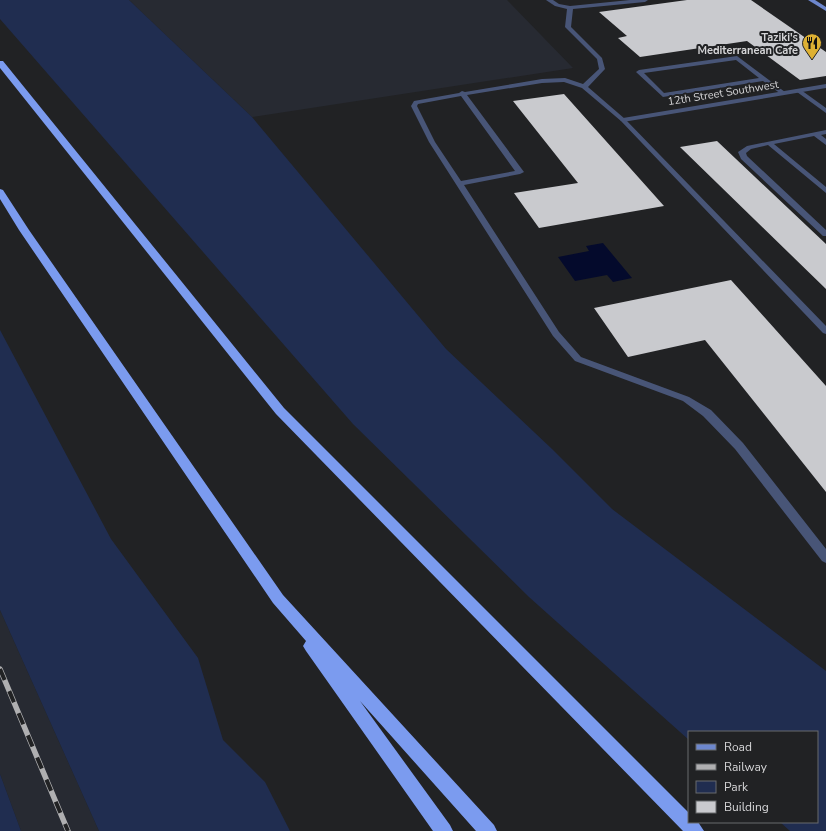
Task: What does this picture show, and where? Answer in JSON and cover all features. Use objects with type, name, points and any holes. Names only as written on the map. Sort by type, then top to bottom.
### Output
[{"type":"highway","points":[[0,62],[280,410],[695,831]]},
{"type":"highway","points":[[0,192],[24,230],[278,599],[444,831]]},
{"type":"highway","points":[[278,599],[488,831]]},
{"type":"main road","points":[[811,0],[826,10]]},
{"type":"street","points":[[549,0],[558,6],[570,8],[645,0]]},
{"type":"street","points":[[570,8],[568,27],[600,59],[602,69],[584,87]]},
{"type":"street","points":[[765,79],[663,94],[639,72],[737,58],[765,79],[783,93]]},
{"type":"street","points":[[826,331],[623,120],[584,87],[565,80],[542,81],[416,102],[414,106],[432,142],[556,334],[578,359],[686,399],[707,412],[739,446],[826,558]]},
{"type":"street","name":"12th Street Southwest","points":[[623,120],[826,86]]},
{"type":"street","points":[[799,91],[826,111]]},
{"type":"street","points":[[459,184],[520,172],[462,94]]},
{"type":"street","points":[[826,132],[750,147],[742,152],[744,157],[826,234]]},
{"type":"street","points":[[816,134],[826,143]]},
{"type":"street","points":[[769,143],[826,192]]},
{"type":"shaded area","points":[[129,0],[507,0],[573,68],[252,117]]},
{"type":"shaded area","points":[[603,243],[632,278],[613,282],[607,275],[575,281],[558,257],[589,251],[586,246]]},
{"type":"shaded area","points":[[0,610],[99,831],[21,831],[0,774]]},
{"type":"green space","points":[[0,0],[129,0],[252,117],[446,349],[552,449],[612,509],[826,671],[826,831],[790,831],[781,823],[818,823],[818,731],[688,731],[688,739],[529,597],[353,424],[0,19]]},
{"type":"green space","points":[[0,330],[111,539],[198,658],[223,740],[265,782],[290,831],[99,831],[0,610]]},
{"type":"green space","points":[[0,774],[21,831],[0,831]]},
{"type":"building","points":[[687,0],[751,0],[826,52],[826,76],[800,80],[747,41],[640,57],[618,38],[627,36],[599,12]]},
{"type":"building","points":[[564,94],[664,206],[539,228],[514,193],[578,183],[513,101]]},
{"type":"building","points":[[717,141],[826,244],[826,289],[680,147]]},
{"type":"building","points":[[731,280],[826,386],[826,492],[705,340],[628,357],[594,308]]},
{"type":"railway","points":[[0,669],[68,831]]},
{"type":"place","name":"Taziki's Mediterranean Cafe","points":[[812,60]]}]
